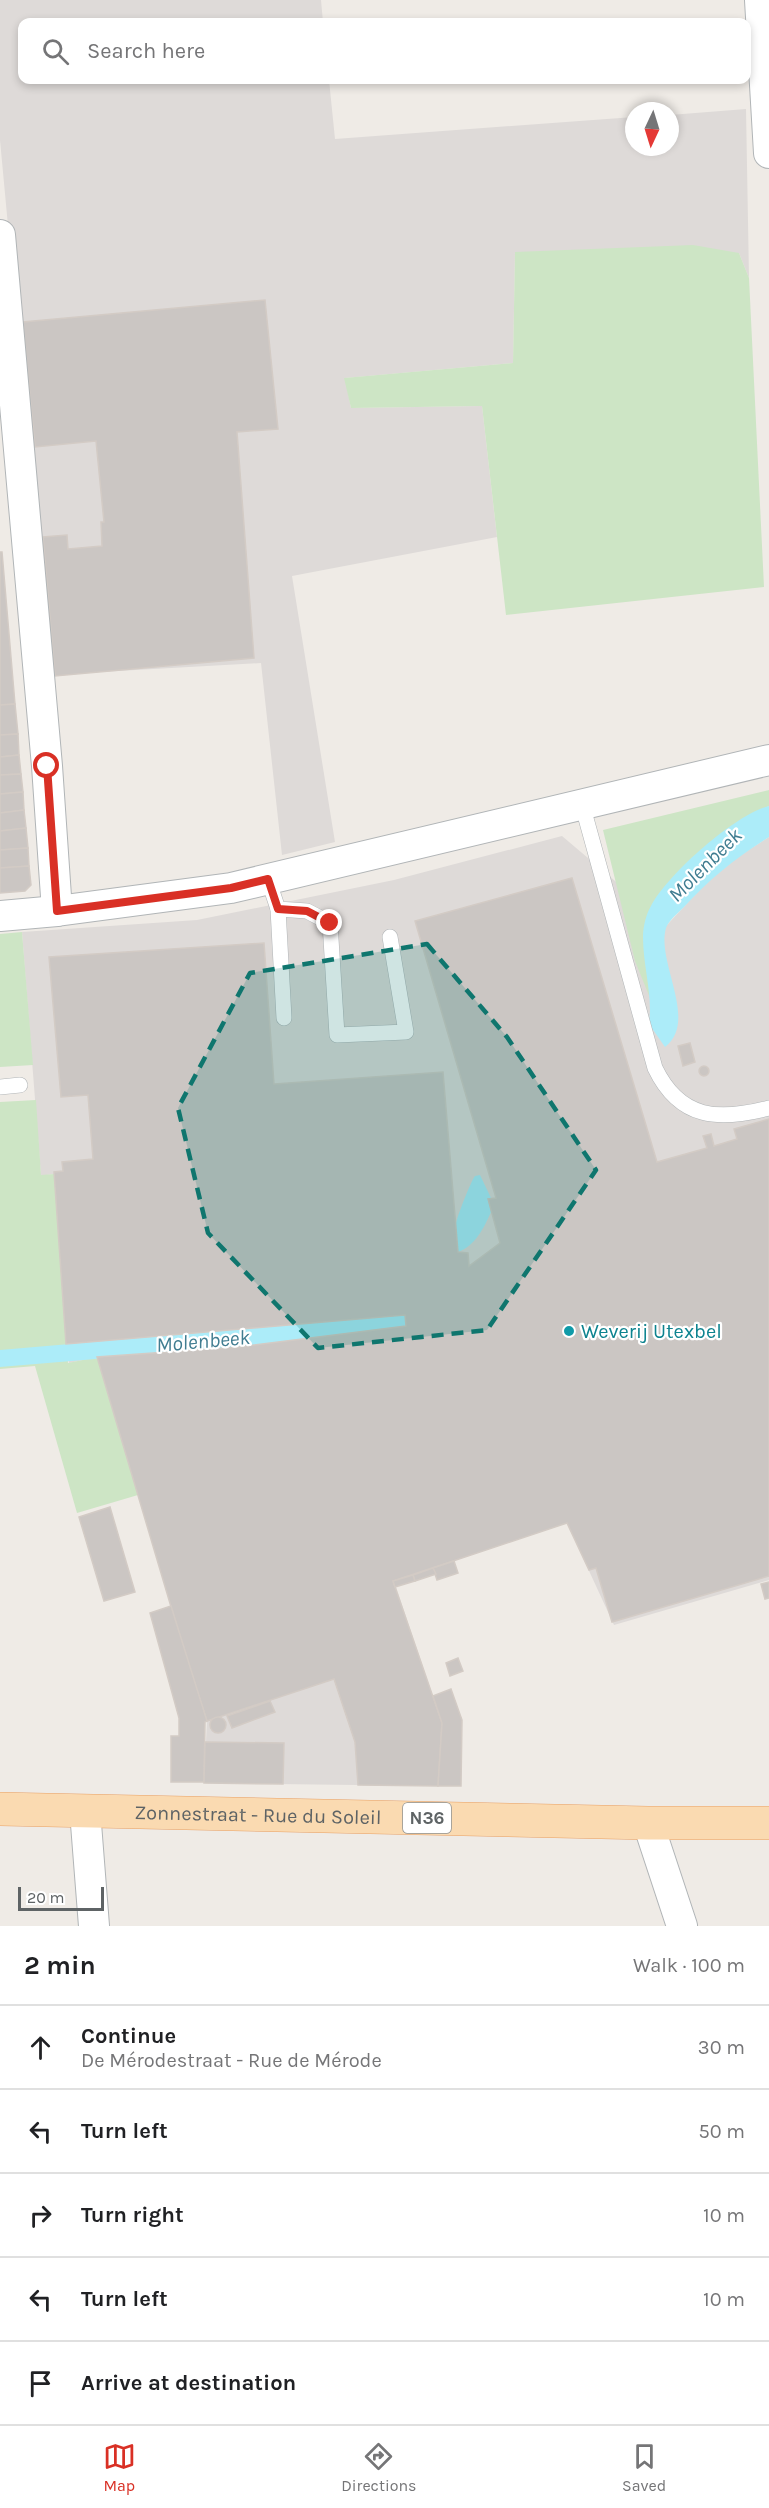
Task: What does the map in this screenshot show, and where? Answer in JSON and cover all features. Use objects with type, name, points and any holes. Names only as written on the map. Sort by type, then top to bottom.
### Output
[{"type":"main road","name":"Zonnestraat - Rue du Soleil","points":[[0,1809],[648,1823],[769,1823]]},
{"type":"street","points":[[760,0],[769,153]]},
{"type":"street","points":[[0,234],[47,766],[57,911]]},
{"type":"street","points":[[0,916],[57,911],[231,888],[769,760]]},
{"type":"street","points":[[85,1811],[94,1926]]},
{"type":"street","points":[[648,1823],[682,1926]]},
{"type":"lane","points":[[582,804],[655,1068],[663,1086],[675,1099],[708,1115],[726,1117],[769,1108]]},
{"type":"lane","points":[[268,879],[278,909],[284,1018]]},
{"type":"lane","points":[[278,909],[307,911],[330,923],[337,1035],[406,1032],[390,937]]},
{"type":"lane","points":[[0,1087],[20,1085]]},
{"type":"highlighted area","points":[[427,944],[507,1037],[596,1170],[487,1330],[318,1348],[208,1233],[178,1108],[250,973]]},
{"type":"shaded area","points":[[0,0],[321,0],[323,18],[18,18],[18,84],[329,84],[335,139],[625,118],[625,156],[679,156],[679,114],[746,109],[749,278],[739,253],[515,252],[513,363],[345,378],[351,408],[482,406],[497,537],[292,576],[335,842],[282,855],[261,663],[46,675],[29,451],[0,140]]},
{"type":"shaded area","name":"Weverij Utexbel","points":[[562,836],[667,925],[705,884],[739,856],[769,837],[769,1580],[614,1625],[567,1523],[394,1581],[442,1723],[438,1786],[204,1783],[207,1721],[97,1357],[69,1363],[53,1174],[41,1176],[22,932],[197,920],[394,880]]},
{"type":"green space","points":[[693,245],[739,253],[749,278],[764,587],[506,615],[482,406],[351,408],[344,378],[513,363],[515,252]]},
{"type":"green space","points":[[769,790],[769,806],[741,820],[710,843],[643,936],[652,1003],[635,961],[603,830]]},
{"type":"green space","points":[[22,932],[33,1065],[0,1067],[0,934]]},
{"type":"green space","points":[[36,1100],[41,1175],[54,1174],[68,1363],[97,1357],[138,1495],[77,1513],[35,1366],[0,1369],[0,1102]]},
{"type":"water","name":"Molenbeek","points":[[769,806],[769,837],[713,878],[669,922],[666,928],[664,942],[678,1007],[678,1022],[674,1036],[665,1047],[649,1024],[650,1002],[643,937],[644,925],[651,906],[671,878],[703,847],[738,821]]},
{"type":"water","points":[[480,1175],[491,1198],[488,1199],[491,1212],[474,1241],[458,1252],[457,1221],[473,1179]]},
{"type":"water","name":"Molenbeek","points":[[405,1315],[406,1326],[238,1347],[0,1367],[0,1350]]},
{"type":"building","points":[[265,300],[278,429],[237,432],[254,658],[55,676],[43,537],[67,535],[68,549],[102,546],[101,522],[104,522],[96,441],[35,447],[23,322]]},
{"type":"building","points":[[0,552],[2,552],[15,704],[0,705]]},
{"type":"building","points":[[15,704],[18,734],[0,735],[0,705]]},
{"type":"building","points":[[18,734],[19,755],[0,757],[0,735]]},
{"type":"building","points":[[19,755],[21,774],[0,775],[0,757]]},
{"type":"building","points":[[21,774],[23,792],[0,794],[0,775]]},
{"type":"building","points":[[23,792],[24,810],[0,813],[0,794]]},
{"type":"building","points":[[24,810],[26,828],[0,831],[0,813]]},
{"type":"building","points":[[26,828],[28,848],[0,850],[0,831]]},
{"type":"building","points":[[28,848],[29,866],[0,868],[0,850]]},
{"type":"building","points":[[29,866],[31,885],[25,891],[0,893],[0,868]]},
{"type":"building","name":"Weverij Utexbel","points":[[572,878],[657,1162],[707,1148],[703,1136],[711,1134],[714,1146],[737,1139],[734,1129],[769,1119],[769,1576],[612,1622],[596,1568],[589,1570],[567,1523],[393,1581],[442,1723],[438,1786],[358,1785],[355,1742],[334,1679],[207,1721],[97,1357],[238,1347],[406,1326],[405,1315],[66,1344],[54,1172],[63,1171],[62,1162],[93,1159],[88,1095],[61,1097],[49,957],[264,943],[274,1084],[443,1072],[458,1252],[468,1253],[469,1266],[500,1243],[488,1199],[496,1198],[415,921]]},
{"type":"building","points":[[690,1043],[695,1062],[683,1066],[678,1046]]},
{"type":"building","points":[[704,1066],[708,1067],[708,1075],[704,1076],[700,1075],[699,1071],[700,1067]]},
{"type":"building","points":[[110,1507],[135,1592],[104,1601],[79,1517]]},
{"type":"building","points":[[454,1561],[458,1573],[437,1580],[433,1568]]},
{"type":"building","points":[[433,1568],[436,1574],[415,1581],[413,1575]]},
{"type":"building","points":[[413,1575],[415,1581],[395,1587],[393,1581]]},
{"type":"building","points":[[769,1582],[769,1598],[765,1599],[761,1584]]},
{"type":"building","points":[[171,1606],[207,1721],[205,1722],[204,1782],[171,1782],[171,1736],[179,1736],[179,1718],[150,1613]]},
{"type":"building","points":[[458,1658],[463,1671],[450,1676],[446,1663]]},
{"type":"building","points":[[451,1689],[462,1720],[461,1786],[438,1786],[442,1723],[433,1696]]},
{"type":"building","points":[[270,1701],[275,1712],[232,1728],[227,1716]]},
{"type":"building","points":[[218,1717],[226,1725],[218,1733],[210,1725]]},
{"type":"building","points":[[205,1742],[284,1743],[283,1784],[204,1783]]},
{"type":"place","name":"Weverij Utexbel","points":[[569,1331]]},
{"type":"route","points":[[47,766],[57,911],[231,888],[268,879],[278,909],[307,911],[330,923]]}]
